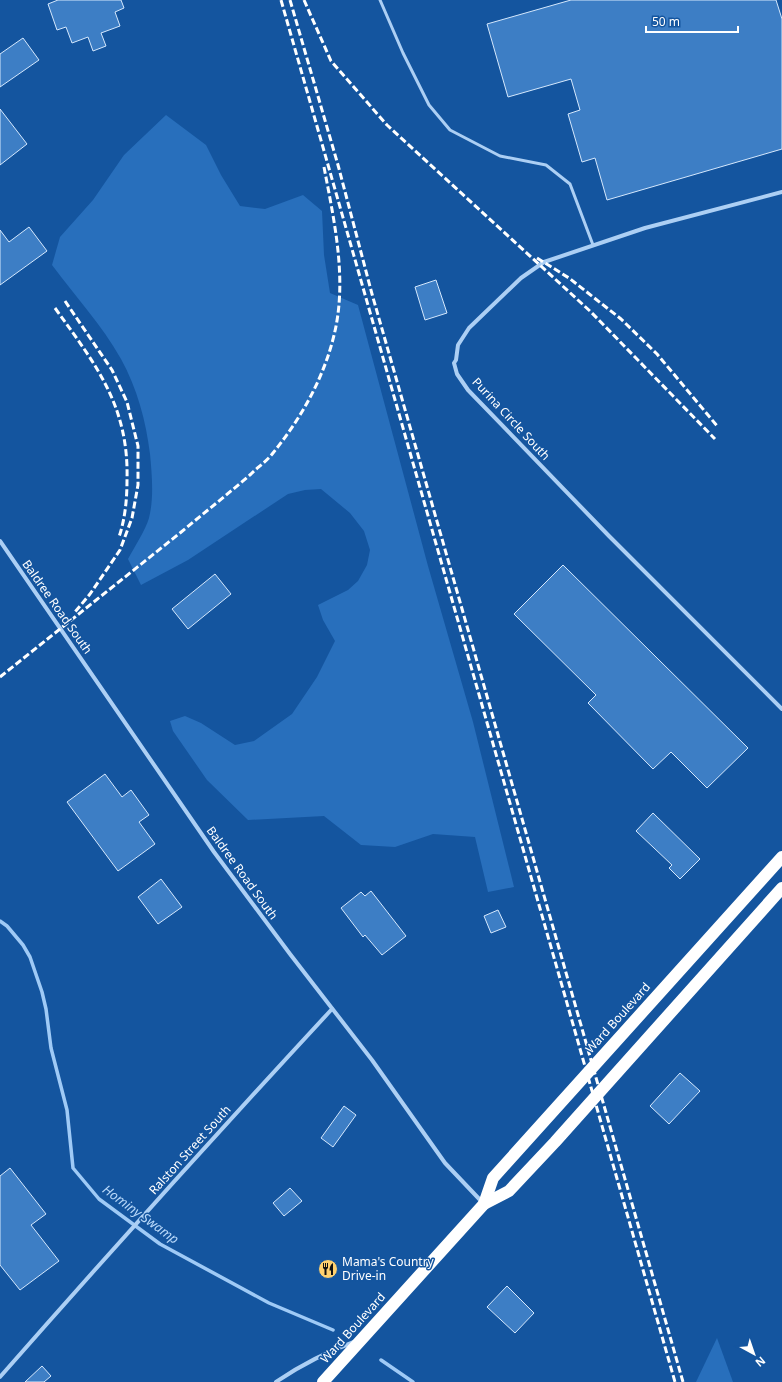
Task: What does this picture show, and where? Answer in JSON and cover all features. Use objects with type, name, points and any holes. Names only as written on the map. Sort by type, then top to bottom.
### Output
[{"type":"highway","name":"Ward Boulevard","points":[[484,1204],[492,1178],[782,857]]},
{"type":"highway","name":"Ward Boulevard","points":[[323,1382],[484,1204],[509,1191],[782,888]]},
{"type":"street","name":"Purina Circle South","points":[[782,192],[645,228],[544,262],[521,278],[469,328],[461,339],[454,363],[458,374],[468,390],[609,536],[742,667],[782,709]]},
{"type":"street","name":"Baldree Road South","points":[[0,541],[214,852],[372,1060],[444,1163],[484,1204]]},
{"type":"street","name":"Ralston Street South","points":[[0,1377],[118,1243],[332,1009]]},
{"type":"street","points":[[276,1382],[327,1352],[361,1339]]},
{"type":"lane","points":[[380,0],[428,105],[450,130],[500,156],[546,166],[570,184],[593,245]]},
{"type":"shaded area","points":[[166,115],[206,145],[221,175],[240,206],[265,209],[303,195],[322,211],[324,255],[330,293],[358,305],[428,566],[473,722],[514,887],[488,892],[475,837],[433,834],[395,847],[361,845],[324,816],[248,820],[207,780],[173,731],[170,721],[185,716],[201,723],[235,745],[254,741],[292,714],[317,677],[335,641],[323,620],[318,605],[348,590],[358,581],[367,565],[370,550],[364,531],[350,513],[321,489],[305,490],[288,494],[188,560],[141,585],[128,559],[143,533],[149,518],[152,503],[150,454],[143,417],[132,381],[114,346],[52,265],[60,237],[93,200],[124,155]]},
{"type":"shaded area","points":[[717,1338],[733,1382],[696,1382]]},
{"type":"building","points":[[58,0],[121,0],[124,8],[115,12],[120,26],[101,33],[106,46],[93,51],[88,37],[72,43],[66,27],[57,30],[48,4]]},
{"type":"building","points":[[571,0],[776,0],[782,19],[782,149],[607,200],[595,158],[582,162],[568,114],[580,110],[571,79],[508,97],[487,24]]},
{"type":"building","points":[[23,38],[39,60],[0,87],[0,54]]},
{"type":"building","points":[[0,109],[27,144],[0,165]]},
{"type":"building","points":[[29,227],[47,251],[0,285],[0,230],[9,242]]},
{"type":"building","points":[[436,280],[447,313],[425,320],[415,287]]},
{"type":"building","points":[[563,565],[748,748],[707,788],[671,752],[653,769],[588,703],[596,695],[514,614]]},
{"type":"building","points":[[215,574],[231,594],[188,629],[172,609]]},
{"type":"building","points":[[105,774],[122,797],[131,790],[149,815],[139,822],[155,844],[118,871],[67,802]]},
{"type":"building","points":[[653,813],[700,859],[680,879],[669,868],[672,865],[636,831]]},
{"type":"building","points":[[161,879],[182,907],[158,924],[138,897]]},
{"type":"building","points":[[371,891],[406,936],[382,955],[365,935],[363,937],[341,908],[361,892],[365,896]]},
{"type":"building","points":[[498,910],[506,927],[491,933],[484,916]]},
{"type":"building","points":[[680,1073],[700,1091],[669,1124],[650,1106]]},
{"type":"building","points":[[344,1106],[356,1115],[333,1147],[321,1138]]},
{"type":"building","points":[[10,1168],[46,1214],[31,1225],[59,1261],[20,1290],[0,1265],[0,1176]]},
{"type":"building","points":[[290,1188],[302,1201],[284,1216],[273,1203]]},
{"type":"building","points":[[507,1286],[534,1313],[515,1333],[487,1307]]},
{"type":"building","points":[[42,1366],[51,1376],[44,1382],[25,1382]]},
{"type":"waterway","name":"Hominy Swamp","points":[[0,921],[7,926],[23,945],[30,957],[42,992],[46,1009],[51,1048],[67,1110],[73,1168],[99,1199],[160,1244],[269,1303],[333,1330]]},
{"type":"waterway","name":"Hominy Swamp","points":[[381,1360],[413,1382]]},
{"type":"railway","points":[[281,0],[675,1382]]},
{"type":"railway","points":[[290,0],[338,165],[372,294],[683,1382]]},
{"type":"railway","points":[[304,0],[331,61],[387,125],[591,312],[715,439]]},
{"type":"railway","points":[[0,677],[180,533],[242,481],[271,456],[294,425],[319,380],[331,348],[338,311],[340,290],[338,249],[324,167]]},
{"type":"railway","points":[[537,258],[569,278],[621,319],[657,354],[718,427]]},
{"type":"railway","points":[[65,301],[112,370],[127,402],[138,446],[138,485],[132,518],[120,550],[90,594],[75,612]]},
{"type":"railway","points":[[55,308],[96,368],[116,408],[126,454],[127,487],[124,516],[119,537]]},
{"type":"place","name":"Mama's Country Drive-in","points":[[328,1269]]}]
